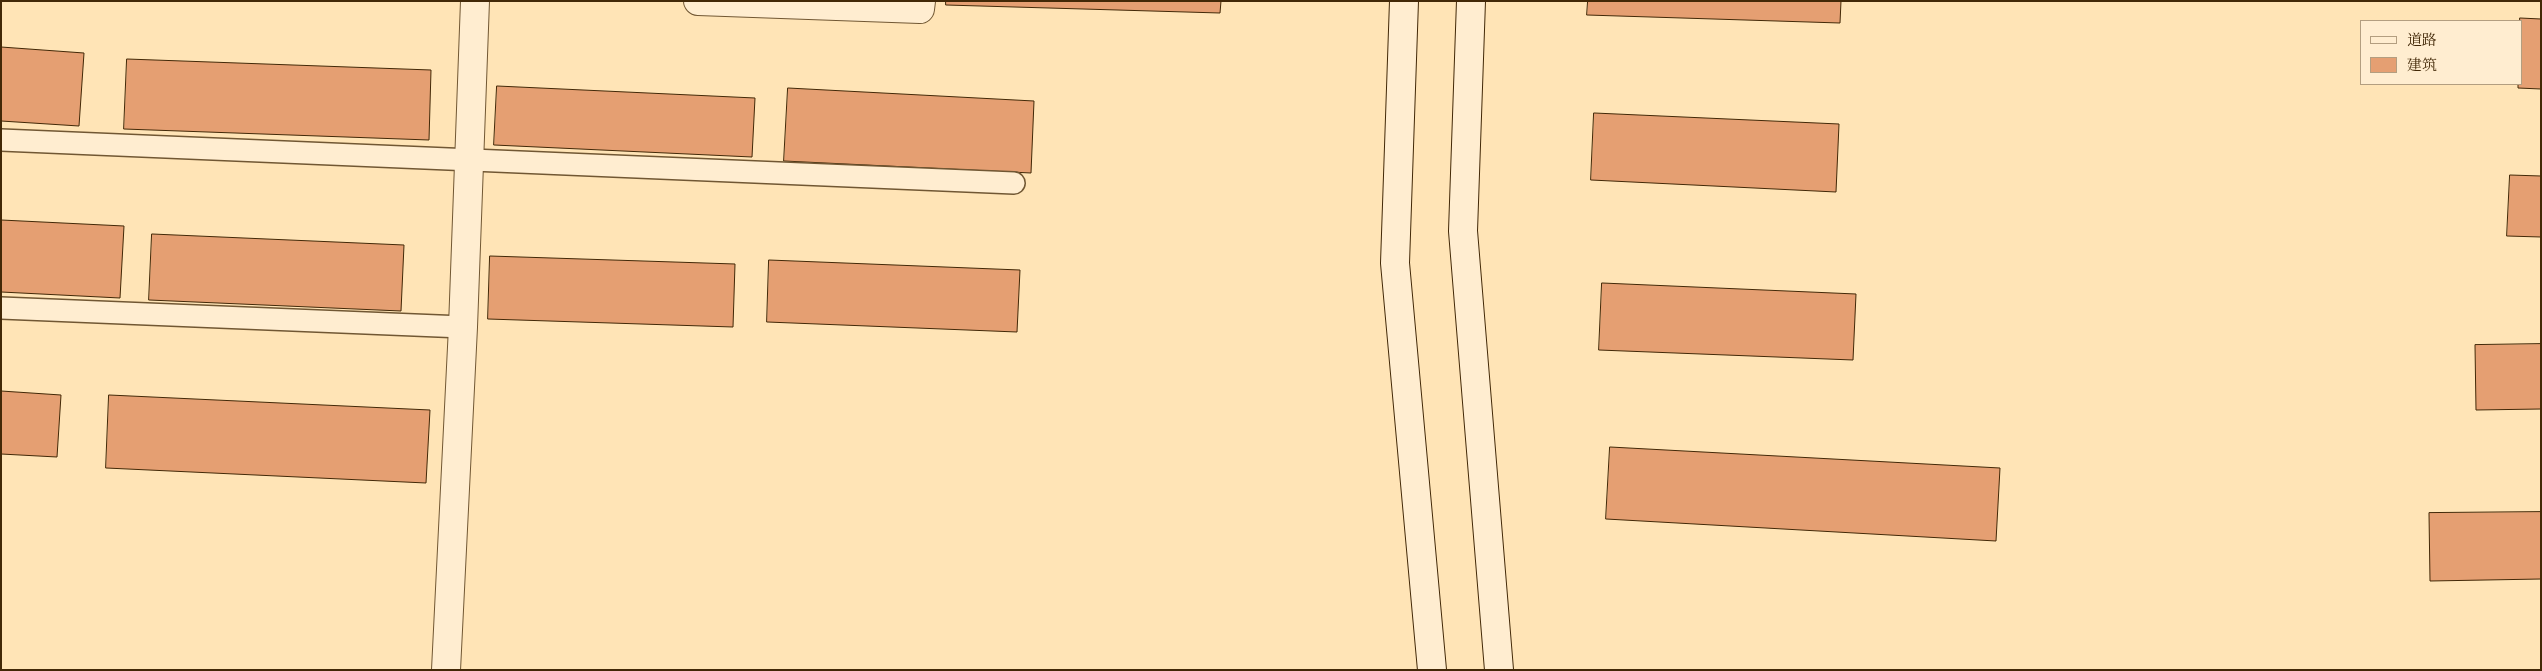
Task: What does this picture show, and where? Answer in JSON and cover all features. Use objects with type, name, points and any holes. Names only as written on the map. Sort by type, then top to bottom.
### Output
[{"type":"street","points":[[446,670],[463,327],[475,1]]},
{"type":"street","points":[[698,1],[920,10],[921,1]]},
{"type":"street","points":[[1404,1],[1395,262],[1432,670]]},
{"type":"street","points":[[1471,1],[1463,231],[1499,670]]},
{"type":"lane","points":[[1,140],[1014,183]]},
{"type":"lane","points":[[1,308],[463,327]]},
{"type":"building","points":[[946,1],[1221,1],[1220,13],[946,5]]},
{"type":"building","points":[[1588,1],[1841,1],[1840,23],[1587,15]]},
{"type":"building","points":[[2520,18],[2541,19],[2541,89],[2518,88],[2518,85],[2522,85],[2522,20]]},
{"type":"building","points":[[1,47],[84,53],[79,126],[1,121]]},
{"type":"building","points":[[127,59],[431,70],[429,140],[124,129]]},
{"type":"building","points":[[497,86],[755,98],[752,157],[494,145]]},
{"type":"building","points":[[788,88],[1034,101],[1031,173],[784,161]]},
{"type":"building","points":[[1594,113],[1839,124],[1836,192],[1591,180]]},
{"type":"building","points":[[2510,175],[2541,176],[2541,237],[2507,236]]},
{"type":"building","points":[[1,220],[124,226],[120,298],[1,292]]},
{"type":"building","points":[[152,234],[404,245],[401,311],[149,300]]},
{"type":"building","points":[[490,256],[735,264],[733,327],[488,319]]},
{"type":"building","points":[[769,260],[1020,270],[1017,332],[767,322]]},
{"type":"building","points":[[1602,283],[1856,294],[1853,360],[1599,350]]},
{"type":"building","points":[[2541,344],[2541,409],[2476,410],[2475,345]]},
{"type":"building","points":[[1,391],[61,395],[57,457],[1,454]]},
{"type":"building","points":[[109,395],[430,410],[426,483],[106,468]]},
{"type":"building","points":[[1610,447],[2000,468],[1996,541],[1606,519]]},
{"type":"building","points":[[2541,512],[2541,579],[2430,581],[2429,513]]}]
